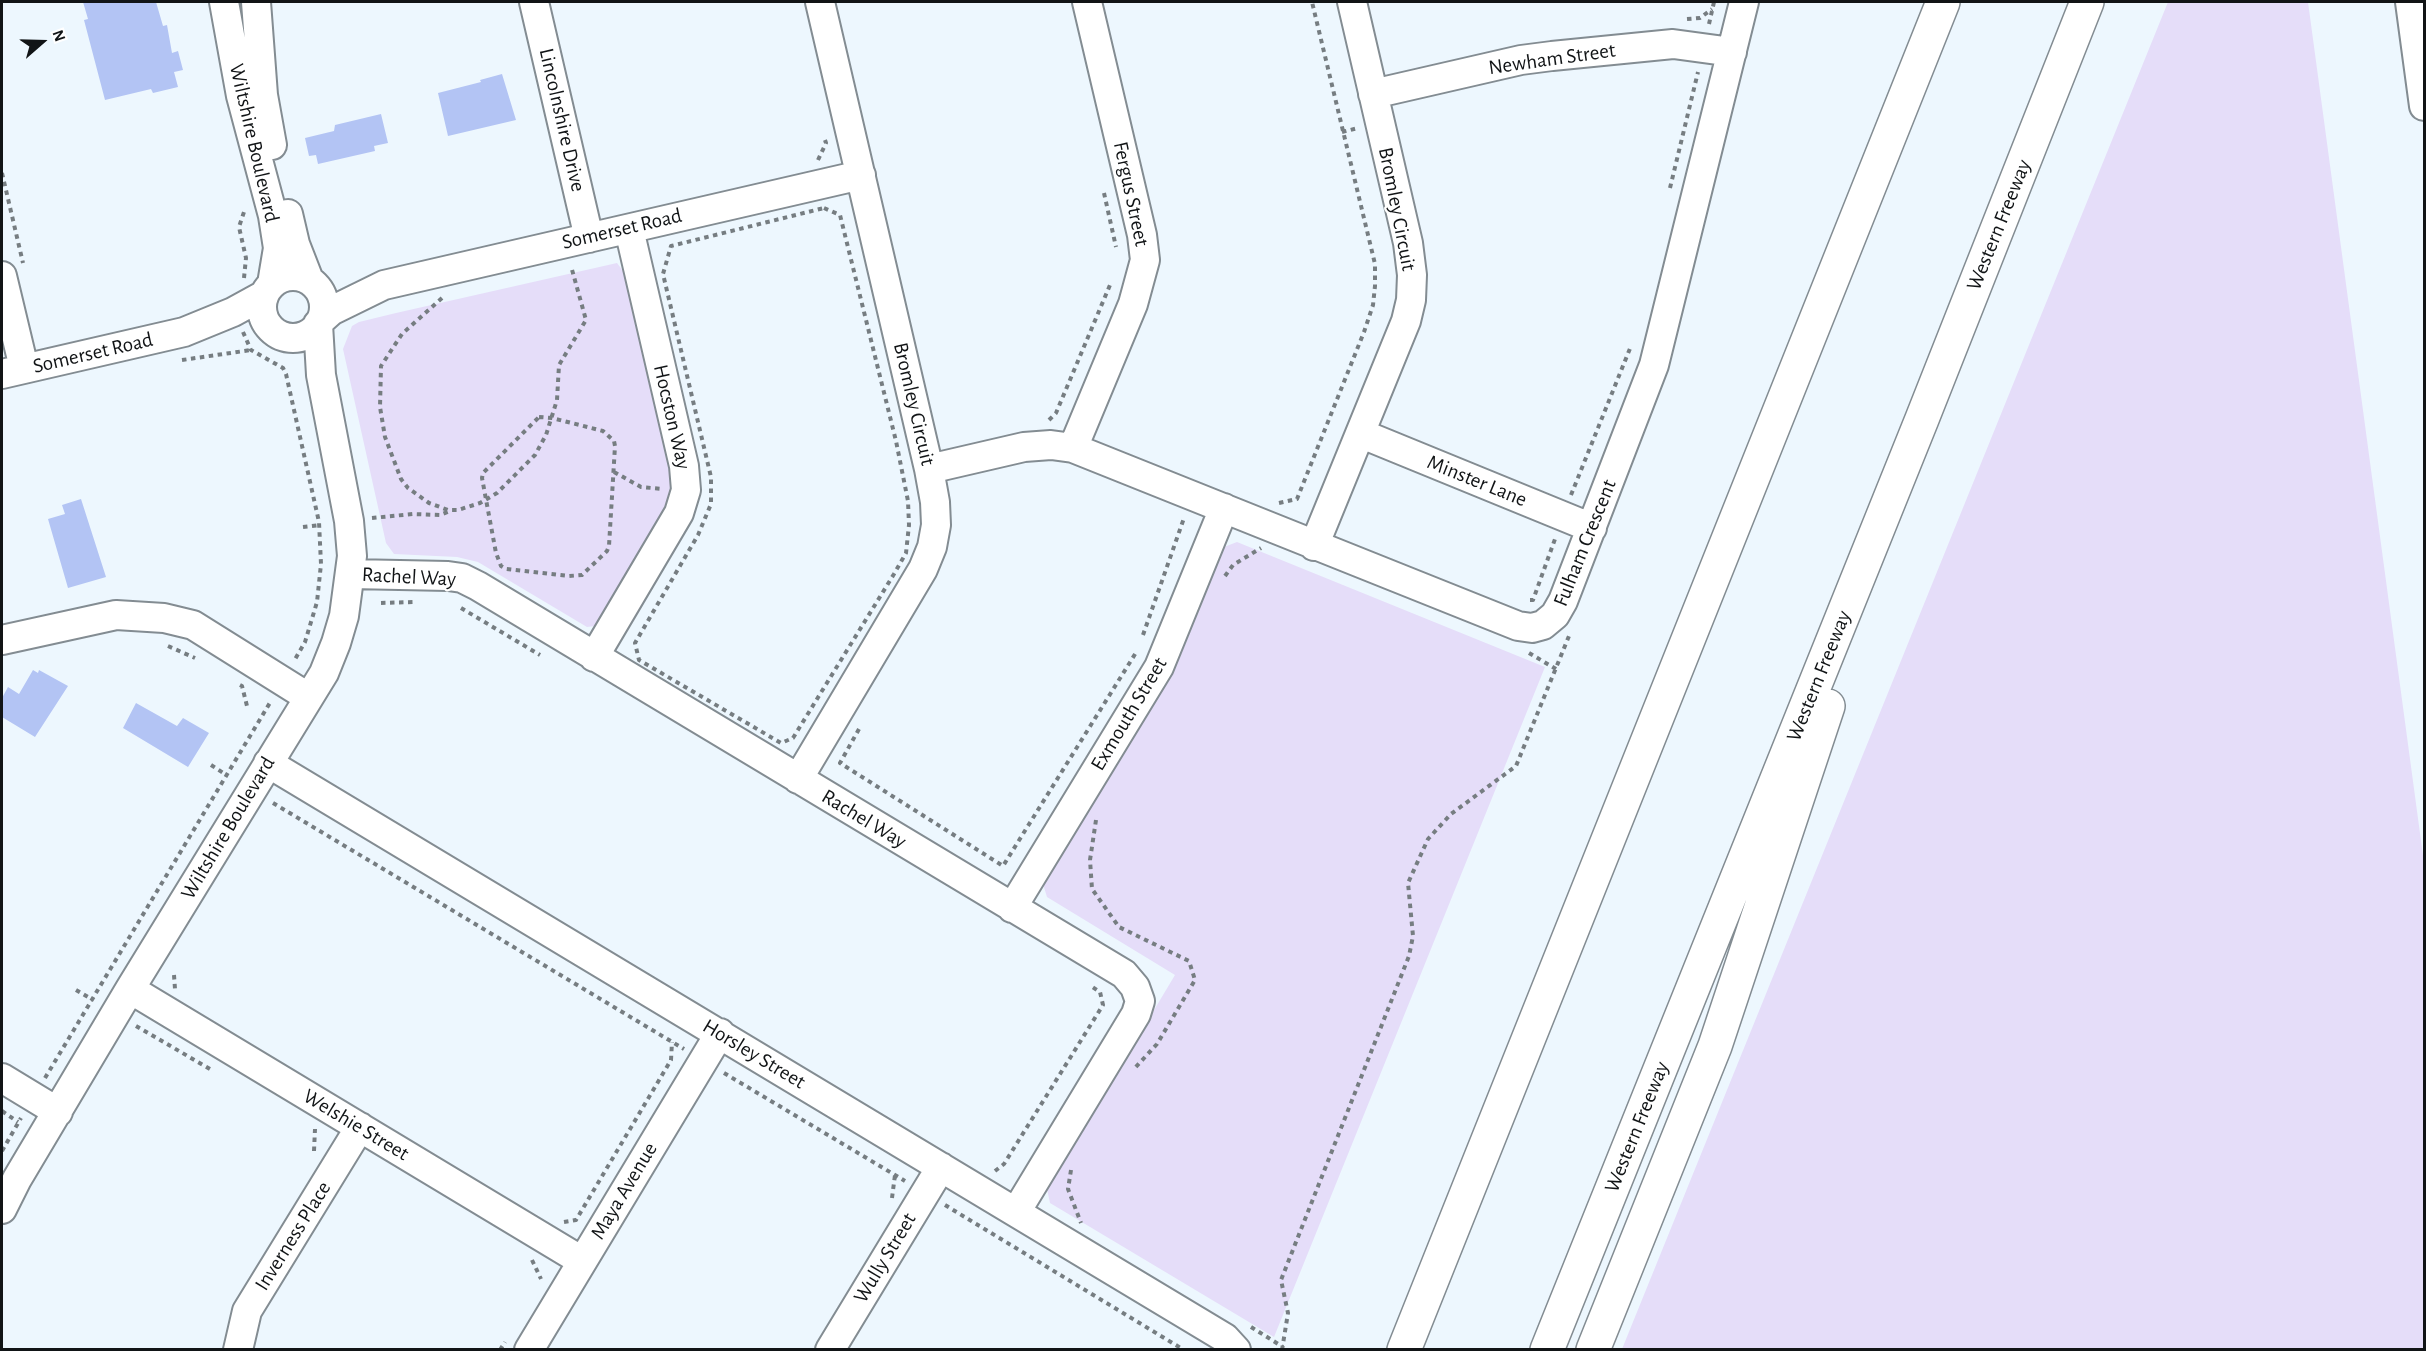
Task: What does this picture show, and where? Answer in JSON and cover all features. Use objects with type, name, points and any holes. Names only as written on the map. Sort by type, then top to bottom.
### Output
[{"type":"highway","points":[[1404,1350],[1943,2]]},
{"type":"highway","name":"Western Freeway","points":[[1547,1350],[1922,419],[2087,2]]},
{"type":"highway","points":[[1593,1350],[1715,1046],[1922,419]]},
{"type":"street","name":"Wiltshire Boulevard","points":[[224,2],[241,96],[273,216],[278,248],[268,290]]},
{"type":"street","name":"Wiltshire Boulevard","points":[[256,2],[267,125],[295,244],[311,282]]},
{"type":"street","name":"Lincolnshire Drive","points":[[534,2],[590,238]]},
{"type":"street","name":"Bromley Circuit","points":[[798,778],[923,569],[932,547],[936,525],[935,502],[929,469],[820,2]]},
{"type":"street","name":"Fergus Street","points":[[1076,439],[1132,304],[1145,260],[1142,235],[1087,2]]},
{"type":"street","name":"Bromley Circuit","points":[[1314,546],[1362,434],[1406,321],[1411,300],[1412,275],[1408,243],[1352,2]]},
{"type":"street","name":"Fulham Crescent","points":[[929,469],[1023,447],[1051,445],[1076,439],[1219,519],[1314,546],[1518,626],[1532,628],[1543,625],[1555,615],[1563,601],[1661,344],[1744,2]]},
{"type":"street","points":[[2410,2],[2424,106]]},
{"type":"street","name":"Newham Street","points":[[1373,94],[1521,60],[1673,44],[1732,52]]},
{"type":"street","name":"Somerset Road","points":[[319,322],[331,311],[384,285],[861,175]]},
{"type":"street","name":"Hocston Way","points":[[594,657],[679,513],[686,490],[684,466],[629,229]]},
{"type":"street","points":[[12,270],[13,371]]},
{"type":"street","points":[[290,276],[311,282],[322,297],[323,313],[319,322],[302,336],[275,342],[265,320],[262,304],[268,290],[290,276]]},
{"type":"street","name":"Somerset Road","points":[[311,282],[384,285]]},
{"type":"street","name":"Somerset Road","points":[[13,371],[184,332],[232,312],[268,290]]},
{"type":"street","name":"Wiltshire Boulevard","points":[[2,1209],[17,1179],[130,989],[324,673],[336,643],[344,616],[351,574],[349,521],[327,419],[319,358],[319,322]]},
{"type":"street","name":"Somerset Road","points":[[184,332],[242,329],[275,342]]},
{"type":"street","name":"Wiltshire Boulevard","points":[[275,342],[303,365],[327,419]]},
{"type":"street","name":"Minster Lane","points":[[1362,434],[1592,528]]},
{"type":"street","name":"Exmouth Street","points":[[1012,908],[1159,667],[1219,519]]},
{"type":"street","name":"Rachel Way","points":[[351,574],[432,575],[462,578],[1124,974],[1135,987],[1140,1001],[1129,1028],[1016,1212]]},
{"type":"street","points":[[2,640],[116,615],[164,618],[193,626],[308,697]]},
{"type":"street","name":"Horsley Street","points":[[268,763],[1225,1338],[1240,1336]]},
{"type":"street","name":"Welshie Street","points":[[130,989],[582,1261]]},
{"type":"street","name":"Maya Avenue","points":[[529,1350],[720,1033]]},
{"type":"street","points":[[2,1078],[58,1112]]},
{"type":"street","name":"Inverness Place","points":[[238,1350],[247,1311],[360,1127]]},
{"type":"street","name":"Wully Street","points":[[830,1350],[941,1167]]},
{"type":"path","points":[[1221,581],[1233,565],[1267,532],[1276,504],[1297,499],[1356,354],[1373,305],[1375,264],[1312,2]]},
{"type":"path","points":[[1669,192],[1714,2]]},
{"type":"path","points":[[1692,73],[1696,79],[1723,89]]},
{"type":"path","points":[[1342,132],[1380,122]]},
{"type":"path","points":[[817,162],[826,143],[824,132]]},
{"type":"path","points":[[2,173],[12,270]]},
{"type":"path","points":[[1103,187],[1118,253]]},
{"type":"path","points":[[824,208],[840,215],[896,441],[908,501],[909,525],[906,553],[793,738],[781,743],[639,660],[635,644],[698,535],[711,504],[711,477],[663,274],[671,246],[824,208]]},
{"type":"path","points":[[303,527],[405,515],[440,515],[467,508],[497,493],[535,455],[552,418],[557,400],[559,365],[586,320],[570,266]]},
{"type":"path","points":[[1076,439],[1044,425],[1056,413],[1114,278]]},
{"type":"path","points":[[445,296],[410,325],[396,341],[381,366],[379,387],[385,437],[401,479],[408,488],[429,503],[453,510]]},
{"type":"path","points":[[1526,602],[1533,600],[1563,516],[1634,339]]},
{"type":"path","points":[[2,1151],[304,642],[317,602],[321,564],[319,525],[286,374],[275,342]]},
{"type":"path","points":[[173,362],[251,350]]},
{"type":"path","points":[[539,417],[552,418],[603,431],[609,435],[615,446],[614,472],[609,546],[607,551],[582,575],[569,576],[501,566],[496,553],[483,473],[539,417]]},
{"type":"path","points":[[614,472],[641,488],[686,490]]},
{"type":"path","points":[[1174,514],[1184,518],[1219,519]]},
{"type":"path","points":[[1142,639],[1184,518]]},
{"type":"path","points":[[381,603],[424,602]]},
{"type":"path","points":[[455,604],[542,656]]},
{"type":"path","points":[[1240,1336],[1283,1348],[1288,1313],[1281,1280],[1409,956],[1413,936],[1408,883],[1428,839],[1450,814],[1516,766],[1574,625]]},
{"type":"path","points":[[159,642],[203,661]]},
{"type":"path","points":[[863,722],[840,763],[1003,866],[1138,650]]},
{"type":"path","points":[[1518,650],[1529,655]]},
{"type":"path","points":[[232,680],[242,686],[247,706]]},
{"type":"path","points":[[1101,811],[1095,821],[1089,860],[1092,889],[1119,927],[1189,961],[1195,980],[1157,1044],[1128,1075]]},
{"type":"path","points":[[174,975],[176,992]]},
{"type":"path","points":[[992,1173],[1004,1164],[1103,1005],[1100,992],[1084,980]]},
{"type":"path","points":[[141,1030],[213,1071]]},
{"type":"path","points":[[559,1222],[576,1220],[671,1060],[672,1042]]},
{"type":"path","points":[[306,1123],[316,1129],[315,1150],[309,1160]]},
{"type":"path","points":[[1073,1160],[1068,1189],[1082,1225]]},
{"type":"shaded area","points":[[2168,2],[2308,2],[2424,863],[2424,1349],[1622,1349]]},
{"type":"shaded area","points":[[617,263],[623,271],[674,486],[672,502],[604,617],[595,626],[587,627],[478,562],[457,557],[394,554],[386,543],[343,349],[352,326],[359,322],[396,313]]},
{"type":"shaded area","points":[[1237,542],[1545,667],[1274,1337],[1050,1203],[1047,1189],[1175,975],[1047,897],[1043,884],[1180,657],[1224,547]]},
{"type":"building","points":[[83,2],[156,2],[163,26],[167,25],[172,53],[178,51],[183,70],[174,72],[178,87],[153,93],[151,89],[105,100],[84,20],[88,19]]},
{"type":"building","points":[[502,74],[516,120],[448,136],[438,93]]},
{"type":"building","points":[[381,114],[388,143],[374,146],[375,151],[318,164],[316,155],[309,156],[305,138],[334,131],[335,125]]},
{"type":"building","points":[[81,499],[106,577],[68,588],[48,519],[65,514],[62,505]]},
{"type":"building","points":[[33,670],[38,673],[39,670],[68,686],[35,737],[2,717],[2,698],[8,687],[19,694]]},
{"type":"building","points":[[136,703],[177,726],[183,718],[209,733],[188,767],[123,728]]}]
